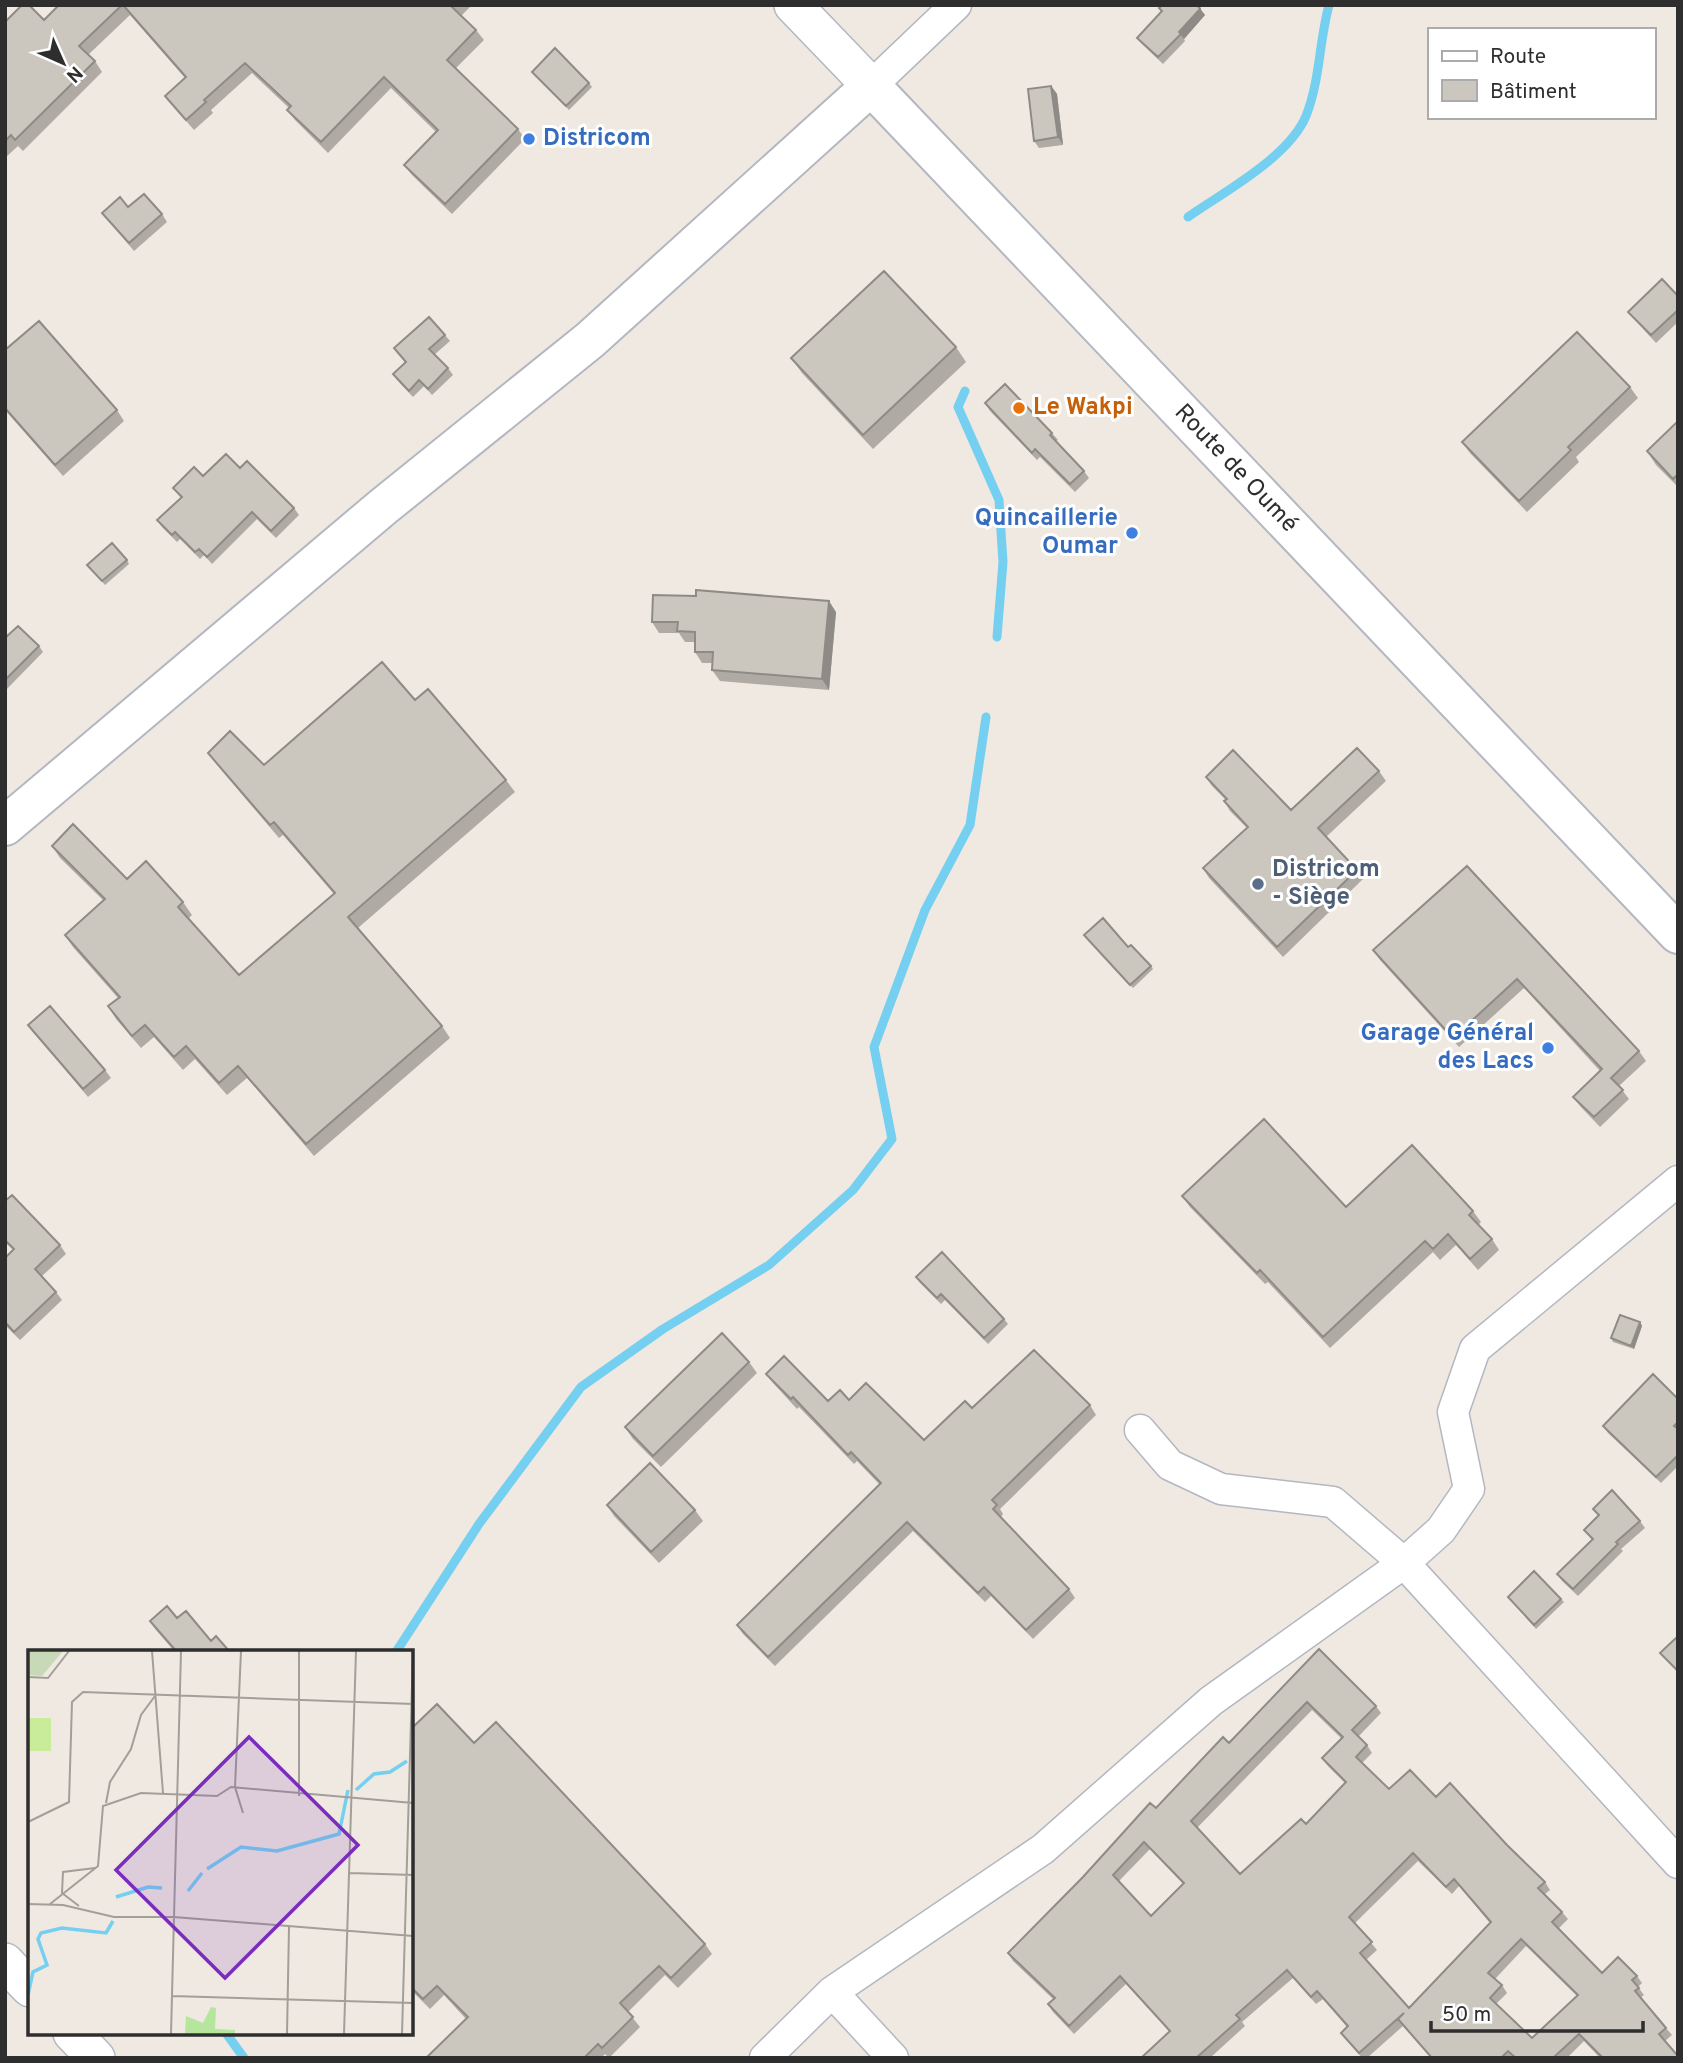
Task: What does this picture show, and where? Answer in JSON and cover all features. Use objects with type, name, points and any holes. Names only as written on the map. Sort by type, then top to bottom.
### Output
[{"type":"main road","points":[[5,825],[384,506],[590,340],[871,86]]},
{"type":"main road","name":"Route de Oumé","points":[[871,86],[1678,934]]},
{"type":"street","name":"Route de Oumé","points":[[793,5],[871,86]]},
{"type":"street","points":[[871,86],[956,5]]},
{"type":"street","points":[[765,2058],[832,1992],[1043,1849],[1211,1701],[1404,1563],[1441,1530],[1469,1489],[1453,1412],[1475,1349],[1678,1181]]},
{"type":"street","points":[[1140,1430],[1170,1465],[1221,1489],[1333,1502],[1404,1563],[1678,1863]]},
{"type":"street","points":[[5,1962],[28,1986]]},
{"type":"street","points":[[832,1992],[893,2058]]},
{"type":"street","points":[[74,2035],[96,2058]]},
{"type":"building","points":[[22,5],[29,5],[44,20],[59,5],[122,5],[79,46],[95,61],[15,140],[11,135],[5,141],[5,22]]},
{"type":"building","points":[[123,5],[454,5],[452,7],[476,30],[447,60],[518,129],[445,204],[404,165],[438,130],[384,77],[321,142],[287,110],[291,106],[245,63],[186,120],[165,96],[186,77]]},
{"type":"building","points":[[1162,5],[1197,5],[1200,9],[1179,32],[1181,34],[1158,57],[1137,38],[1162,11],[1159,8]]},
{"type":"building","points":[[555,48],[589,83],[566,106],[532,72]]},
{"type":"building","points":[[1051,86],[1058,137],[1034,141],[1028,89]]},
{"type":"building","points":[[144,194],[162,214],[129,243],[102,213],[120,197],[128,207]]},
{"type":"building","points":[[884,271],[956,347],[863,435],[791,358]]},
{"type":"building","points":[[1662,279],[1678,296],[1678,310],[1651,335],[1628,312]]},
{"type":"building","points":[[429,317],[445,335],[429,349],[448,368],[428,389],[419,380],[409,391],[393,374],[406,362],[394,348]]},
{"type":"building","points":[[39,321],[117,410],[55,465],[5,408],[5,350]]},
{"type":"building","points":[[1577,332],[1630,387],[1568,447],[1571,450],[1519,501],[1462,442]]},
{"type":"building","points":[[1005,384],[1084,471],[1070,484],[1035,449],[1032,453],[985,403]]},
{"type":"building","points":[[1678,421],[1678,474],[1673,479],[1647,451]]},
{"type":"building","points":[[226,454],[240,468],[247,461],[294,508],[271,531],[252,512],[207,557],[199,549],[195,552],[175,532],[172,535],[157,520],[182,497],[173,488],[194,467],[203,476]]},
{"type":"building","points":[[112,543],[127,560],[102,581],[87,565]]},
{"type":"building","points":[[696,590],[829,601],[822,679],[712,670],[713,652],[695,652],[695,632],[677,631],[678,622],[652,622],[653,595],[696,596]]},
{"type":"building","points":[[18,626],[39,646],[5,680],[5,638]]},
{"type":"building","points":[[382,662],[415,700],[428,689],[506,780],[348,917],[442,1026],[306,1144],[238,1066],[219,1083],[186,1046],[174,1057],[145,1025],[132,1036],[108,1006],[120,997],[65,935],[105,899],[52,846],[73,824],[127,879],[146,861],[183,902],[178,907],[239,975],[335,893],[274,822],[270,825],[208,753],[230,731],[264,765]]},
{"type":"building","points":[[1357,748],[1379,771],[1318,828],[1357,870],[1277,947],[1203,868],[1248,827],[1206,777],[1233,750],[1291,810]]},
{"type":"building","points":[[1467,866],[1639,1051],[1611,1078],[1623,1090],[1594,1117],[1573,1097],[1602,1069],[1517,979],[1453,1038],[1373,950]]},
{"type":"building","points":[[1103,918],[1128,947],[1131,945],[1151,966],[1130,985],[1084,935]]},
{"type":"building","points":[[50,1006],[105,1070],[83,1089],[28,1025]]},
{"type":"building","points":[[1264,1119],[1346,1207],[1412,1145],[1473,1211],[1469,1215],[1492,1239],[1470,1259],[1448,1234],[1433,1249],[1425,1241],[1323,1337],[1260,1270],[1257,1273],[1182,1196]]},
{"type":"building","points":[[12,1195],[60,1245],[35,1269],[56,1292],[14,1332],[5,1322],[5,1258],[14,1249],[5,1240],[5,1201]]},
{"type":"building","points":[[942,1252],[1004,1319],[984,1338],[941,1294],[937,1298],[916,1277]]},
{"type":"building","points":[[1620,1315],[1640,1322],[1631,1346],[1611,1338]]},
{"type":"building","points":[[722,1333],[749,1362],[653,1456],[625,1427]]},
{"type":"building","points":[[1034,1350],[1090,1405],[992,1500],[997,1505],[993,1509],[1069,1589],[1026,1630],[984,1587],[978,1593],[907,1522],[768,1657],[737,1625],[881,1483],[851,1452],[848,1455],[793,1397],[791,1399],[766,1374],[784,1356],[828,1401],[840,1390],[849,1400],[866,1383],[924,1440],[965,1401],[972,1408]]},
{"type":"building","points":[[1653,1374],[1678,1399],[1678,1422],[1674,1426],[1678,1429],[1678,1455],[1656,1477],[1603,1426]]},
{"type":"building","points":[[650,1463],[695,1510],[651,1552],[607,1505]]},
{"type":"building","points":[[1612,1490],[1640,1521],[1616,1542],[1618,1544],[1573,1589],[1557,1574],[1593,1539],[1584,1530],[1599,1515],[1593,1509]]},
{"type":"building","points":[[1534,1571],[1561,1599],[1534,1625],[1508,1597]]},
{"type":"building","points":[[167,1606],[177,1618],[186,1611],[211,1641],[216,1636],[228,1650],[175,1650],[150,1621]]},
{"type":"building","points":[[1678,1636],[1678,1671],[1660,1653]]},
{"type":"building","points":[[1319,1649],[1376,1706],[1352,1730],[1367,1745],[1356,1757],[1389,1789],[1410,1770],[1436,1797],[1450,1783],[1545,1882],[1538,1888],[1562,1912],[1552,1922],[1602,1973],[1618,1957],[1637,1976],[1632,1980],[1639,1988],[1635,1991],[1666,2028],[1659,2034],[1678,2058],[1603,2058],[1579,2034],[1553,2058],[1516,2058],[1508,2051],[1501,2058],[1432,2058],[1398,2019],[1404,2013],[1359,2053],[1341,2033],[1348,2026],[1317,1991],[1311,1997],[1287,1970],[1236,2015],[1240,2019],[1196,2058],[1141,2058],[1170,2031],[1120,1976],[1069,2026],[1048,2004],[1055,1998],[1008,1953],[1083,1877],[1150,1803],[1156,1808],[1223,1737],[1229,1743]],"holes":[[[1307,1702],[1343,1737],[1322,1758],[1346,1782],[1306,1824],[1301,1819],[1240,1874],[1191,1821]],[[1144,1842],[1184,1883],[1151,1916],[1113,1875]],[[1413,1853],[1446,1887],[1454,1879],[1491,1922],[1409,2008],[1360,1953],[1372,1942],[1349,1917]],[[1521,1939],[1578,1995],[1532,2038],[1490,1998],[1502,1985],[1488,1973]]]},
{"type":"building","points":[[437,1704],[474,1743],[496,1722],[705,1944],[671,1978],[659,1966],[620,2003],[633,2017],[602,2048],[598,2044],[584,2058],[426,2058],[468,2017],[437,1986],[423,1999],[413,1989],[413,1727]]},
{"type":"waterway","points":[[1188,217],[1271,159],[1298,131],[1311,103],[1329,5]]},
{"type":"waterway","points":[[965,391],[958,407],[999,500],[1003,562],[997,637]]},
{"type":"waterway","points":[[397,1650],[479,1524],[581,1387],[663,1329],[769,1265],[853,1190],[892,1139],[874,1047],[925,910],[970,825],[986,717]]},
{"type":"waterway","points":[[227,2035],[244,2058]]},
{"type":"place","name":"Districom","points":[[529,139]]},
{"type":"place","name":"Le Wakpi","points":[[1019,408]]},
{"type":"place","name":"Quincaillerie Oumar","points":[[1132,533]]},
{"type":"place","name":"Districom - Siège","points":[[1258,884]]},
{"type":"place","name":"Garage Général des Lacs","points":[[1548,1048]]}]
